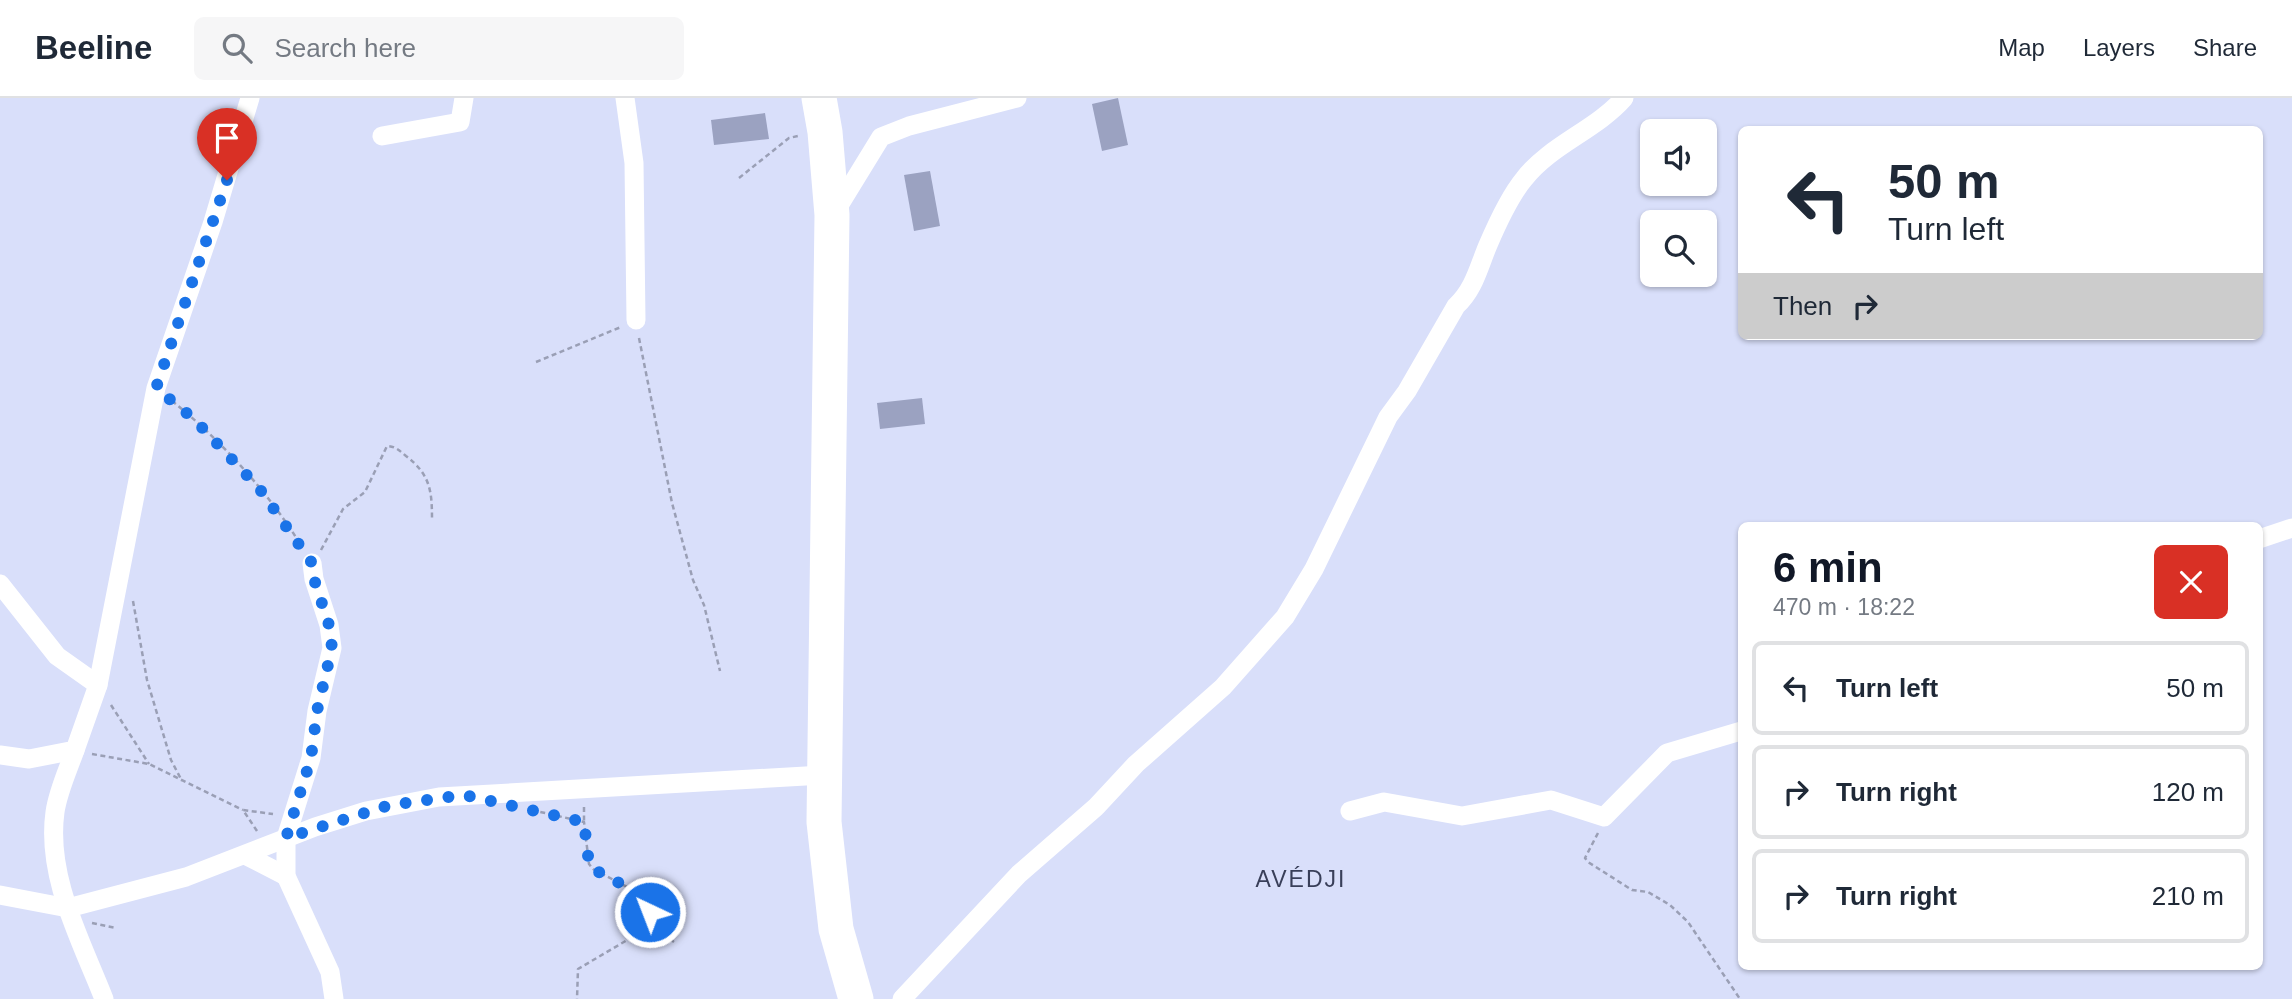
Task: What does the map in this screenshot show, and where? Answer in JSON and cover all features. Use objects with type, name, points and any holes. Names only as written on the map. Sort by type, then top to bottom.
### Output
[{"type":"highway","points":[[819,98],[825,132],[832,215],[824,822],[836,929],[856,999]]},
{"type":"street","points":[[104,999],[72,917],[55,857],[56,806],[98,685],[156,388],[214,222],[250,98]]},
{"type":"street","points":[[382,136],[460,122],[464,98]]},
{"type":"street","points":[[625,98],[635,188],[636,320]]},
{"type":"street","points":[[832,215],[881,137],[909,126],[1017,98]]},
{"type":"street","points":[[902,999],[1019,874],[1096,807],[1136,764],[1223,687],[1286,617],[1314,569],[1388,417],[1407,391],[1456,306],[1465,299],[1488,244],[1522,180],[1538,164],[1603,118],[1624,98]]},
{"type":"street","points":[[2263,537],[2292,528]]},
{"type":"street","points":[[312,563],[314,579],[329,625],[332,648],[317,711],[311,758],[286,838],[286,876],[330,972],[334,999]]},
{"type":"street","points":[[0,584],[57,656],[98,685]]},
{"type":"street","points":[[1350,811],[1384,802],[1462,816],[1550,800],[1604,817],[1667,753],[1738,732]]},
{"type":"street","points":[[0,755],[29,759],[75,750]]},
{"type":"street","points":[[0,895],[72,917],[366,811],[439,797],[823,775]]},
{"type":"street","points":[[245,855],[286,876]]},
{"type":"path","points":[[739,178],[789,138],[796,136]]},
{"type":"path","points":[[537,362],[578,347],[636,320],[672,503],[693,580],[704,605],[720,671]]},
{"type":"path","points":[[156,388],[194,419],[255,484],[270,501],[312,563],[330,537],[343,509],[365,492],[387,446],[393,446],[421,468],[432,493],[432,521]]},
{"type":"path","points":[[124,561],[147,680],[171,760],[182,781]]},
{"type":"path","points":[[98,685],[149,764]]},
{"type":"path","points":[[75,750],[149,764],[243,810],[293,816]]},
{"type":"path","points":[[526,809],[584,822],[589,864],[593,869],[644,896],[649,903],[651,926]]},
{"type":"path","points":[[243,810],[267,846]]},
{"type":"path","points":[[1604,817],[1586,851],[1585,858],[1588,862],[1632,890],[1648,892],[1679,914],[1730,980],[1741,999]]},
{"type":"path","points":[[72,917],[116,928]]},
{"type":"path","points":[[651,926],[674,942]]},
{"type":"path","points":[[578,999],[578,969],[651,926]]},
{"type":"building","points":[[1118,98],[1128,145],[1102,151],[1092,104]]},
{"type":"building","points":[[765,113],[769,139],[714,145],[711,120]]},
{"type":"building","points":[[930,171],[940,226],[914,231],[904,175]]},
{"type":"building","points":[[922,398],[925,424],[880,429],[877,403]]},
{"type":"district","name":"AVÉDJI","points":[[1301,879]]},
{"type":"route","points":[[227,180],[156,388],[212,436],[259,488],[312,563],[314,579],[329,625],[332,648],[317,711],[311,758],[286,838],[390,805],[464,795],[584,822],[589,864],[593,869],[644,896],[649,903],[650,912]]}]
